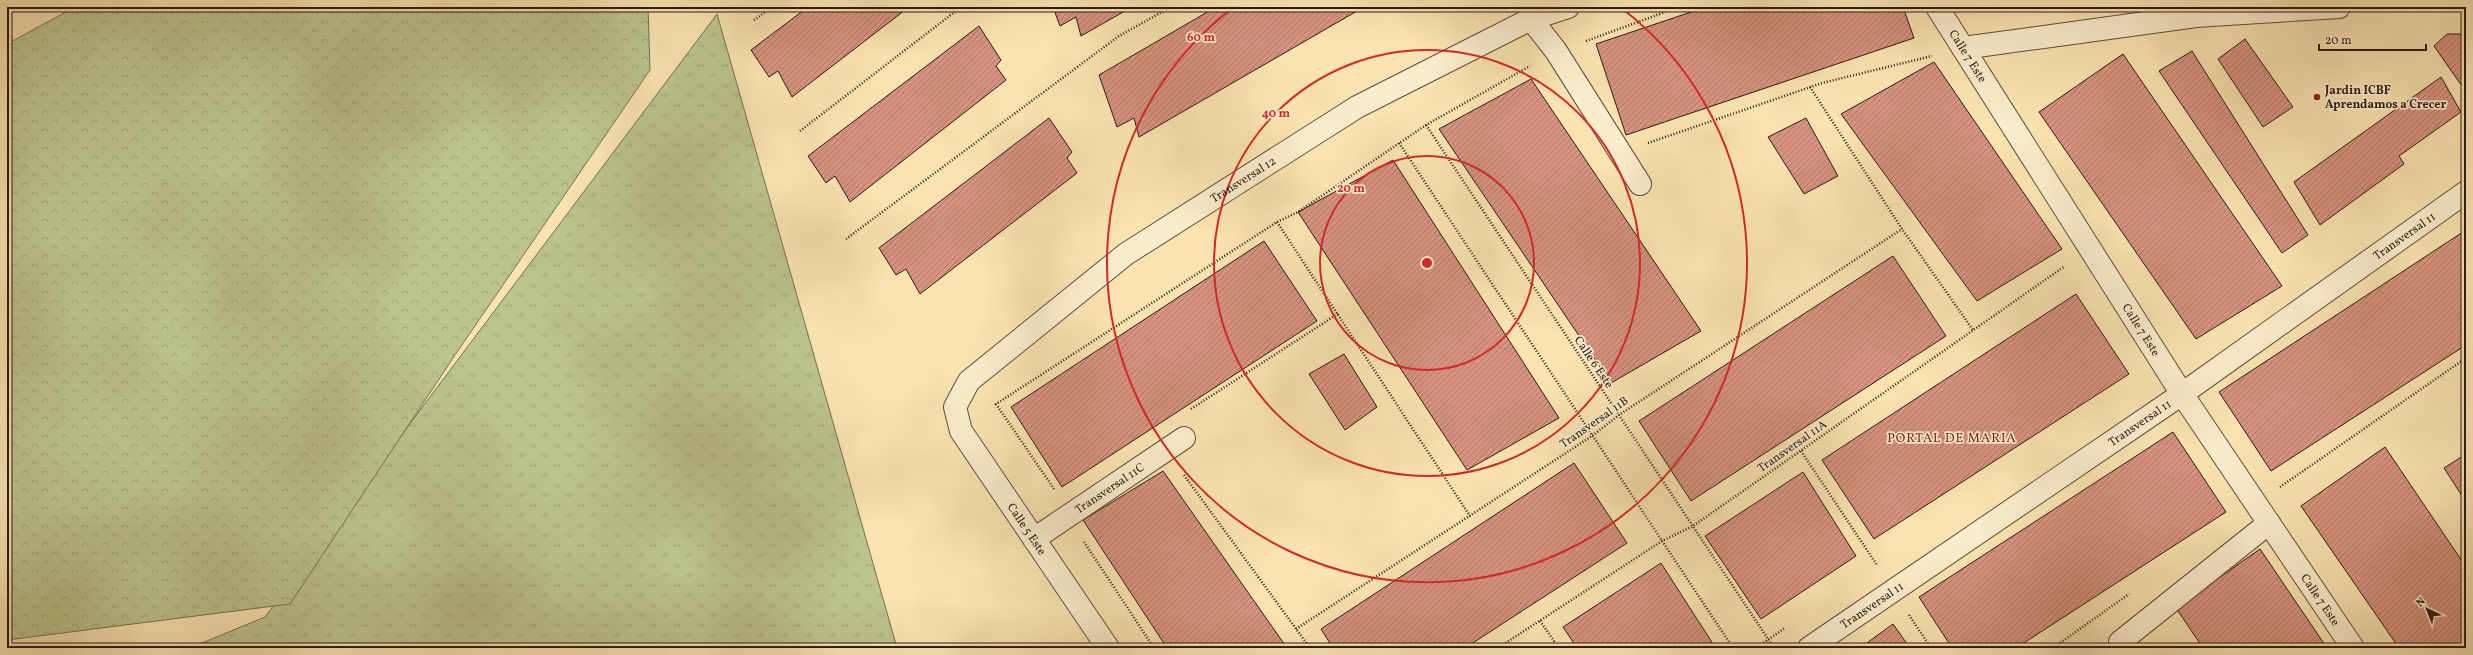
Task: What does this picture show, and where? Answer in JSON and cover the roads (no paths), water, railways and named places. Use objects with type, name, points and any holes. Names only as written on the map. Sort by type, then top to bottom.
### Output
[{"type":"street","name":"Transversal 12","points":[[955,407],[969,381],[1126,254],[1357,107],[1530,13],[1568,7]]},
{"type":"street","name":"Calle 7 Este","points":[[1937,7],[2182,394],[2353,648]]},
{"type":"street","points":[[1963,48],[2196,16],[2339,7]]},
{"type":"street","points":[[1530,13],[1640,184]]},
{"type":"street","name":"Transversal 11","points":[[1809,648],[2182,394],[2466,192]]},
{"type":"street","name":"Calle 5 Este","points":[[955,407],[961,431],[1108,648]]},
{"type":"street","name":"Transversal 11C","points":[[1034,539],[1184,438]]},
{"type":"street","points":[[2120,642],[2269,523]]},
{"type":"place","name":"Jardin ICBF Aprendamos a Crecer","points":[[2317,97]]},
{"type":"district","name":"PORTAL DE MARIA","points":[[1952,437]]}]
